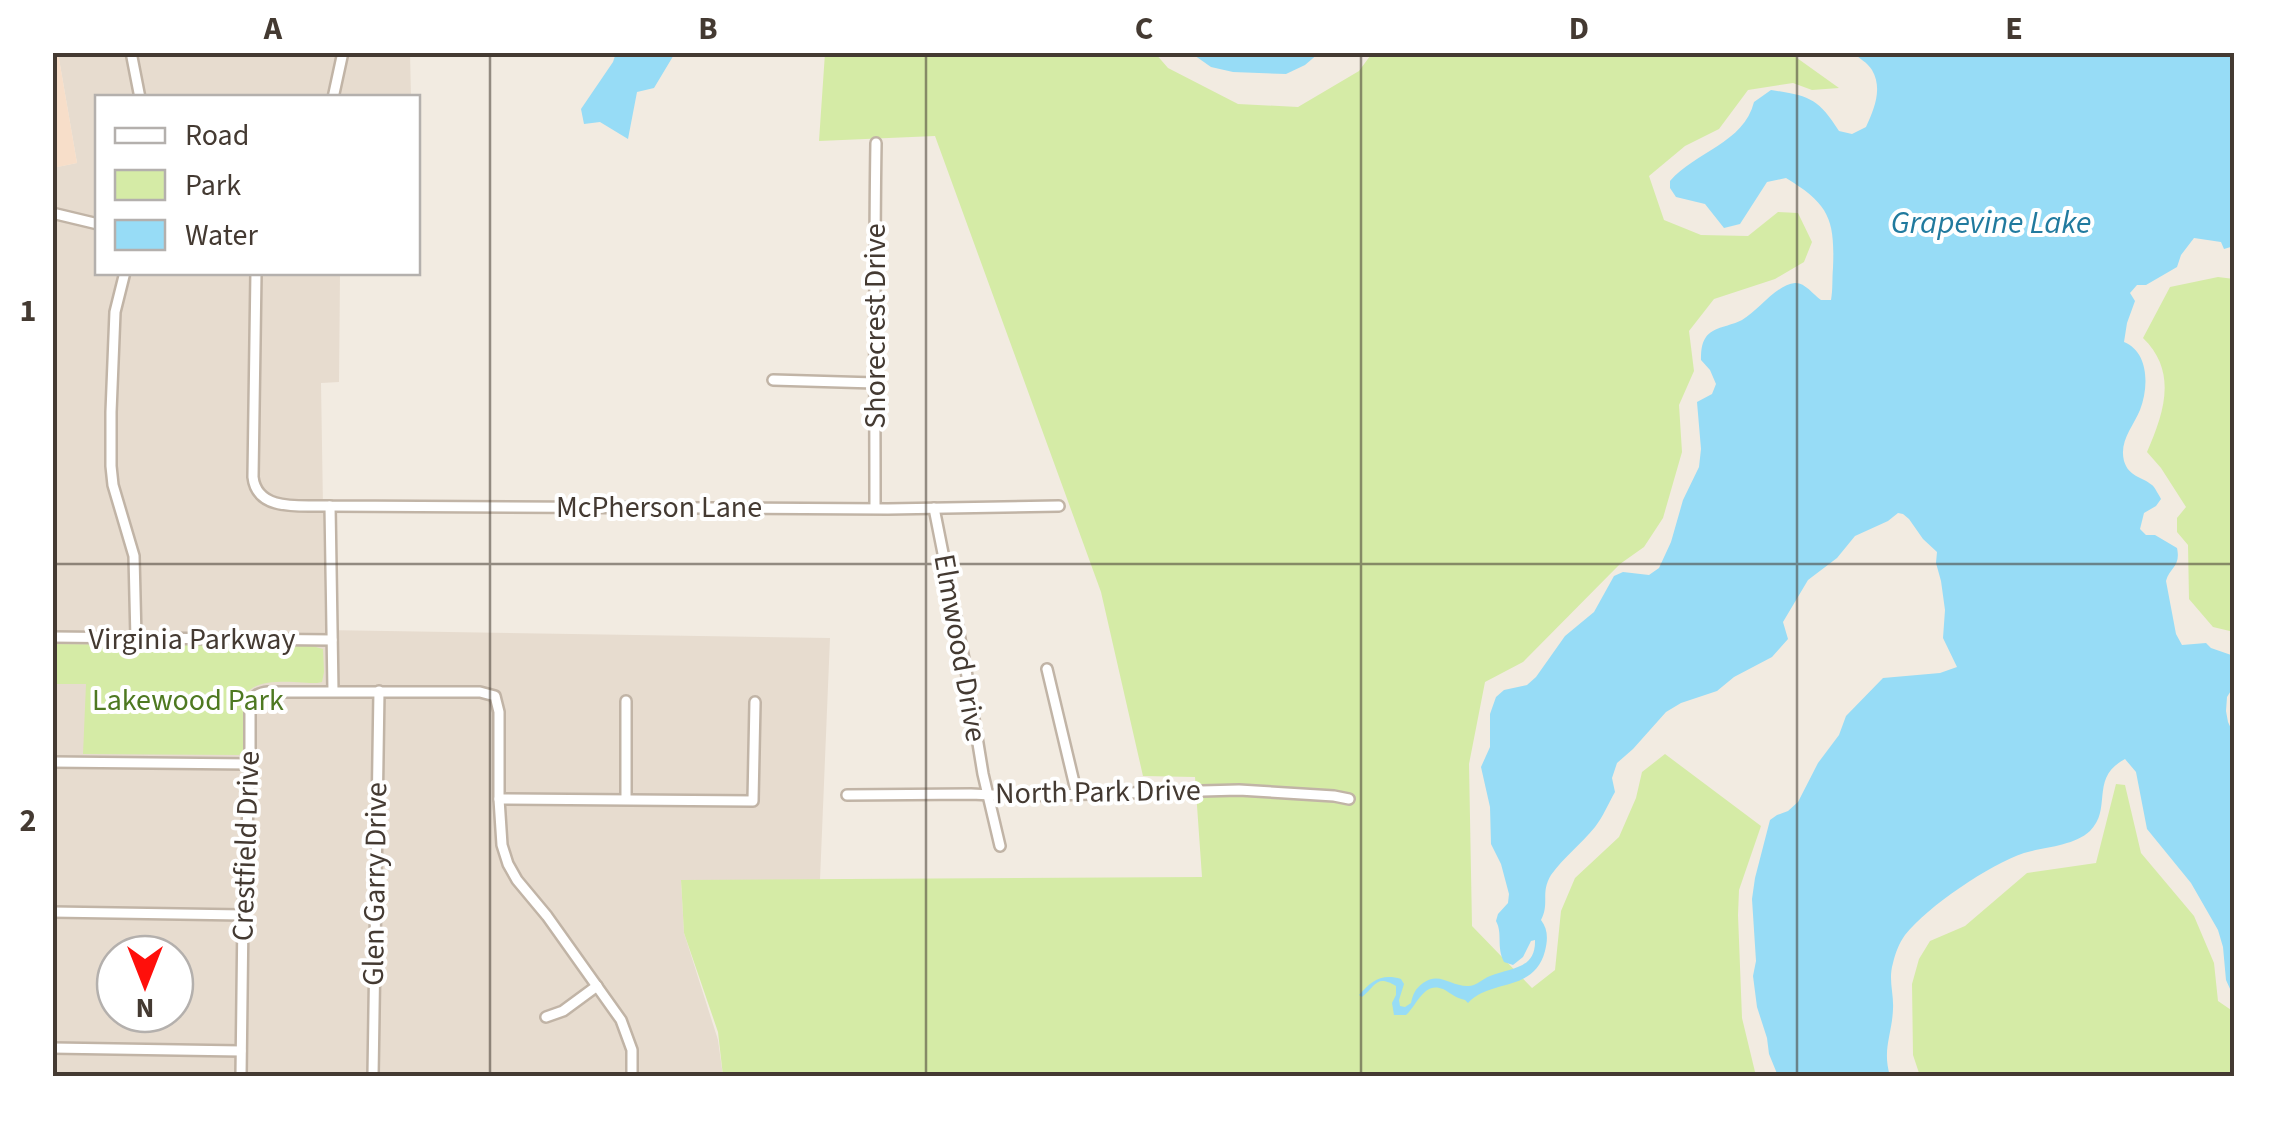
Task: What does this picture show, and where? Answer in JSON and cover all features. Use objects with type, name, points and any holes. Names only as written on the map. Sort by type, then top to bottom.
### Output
[{"type":"street","points":[[131,52],[139,95]]},
{"type":"street","points":[[334,95],[343,52]]},
{"type":"street","name":"Shorecrest Drive","points":[[875,508],[876,144]]},
{"type":"street","points":[[52,216],[95,223]]},
{"type":"street","points":[[124,275],[115,312],[111,466],[134,556],[136,639]]},
{"type":"street","name":"McPherson Lane","points":[[256,275],[253,478],[260,497],[273,504],[1059,506]]},
{"type":"street","points":[[773,380],[875,383]]},
{"type":"street","points":[[330,506],[333,691],[480,692],[495,696],[499,712],[502,845],[508,864],[626,1031],[632,1050],[632,1076]]},
{"type":"street","name":"Elmwood Drive","points":[[934,508],[982,774],[1000,846]]},
{"type":"street","name":"Virginia Parkway","points":[[52,637],[332,640]]},
{"type":"street","points":[[1047,669],[1077,795]]},
{"type":"street","name":"Crestfield Drive","points":[[241,1076],[249,714],[253,698],[260,693],[333,691]]},
{"type":"street","name":"Glen Garry Drive","points":[[373,1076],[378,691]]},
{"type":"street","points":[[626,701],[626,799]]},
{"type":"street","points":[[499,799],[753,801],[756,702]]},
{"type":"street","points":[[52,762],[250,764]]},
{"type":"street","name":"North Park Drive","points":[[847,795],[1012,796],[1238,790],[1349,800]]},
{"type":"street","points":[[52,912],[243,915]]},
{"type":"street","points":[[546,1017],[563,1011],[597,986]]},
{"type":"street","points":[[52,1048],[241,1051]]},
{"type":"shaded area","points":[[53,52],[58,53],[77,163],[53,168]]},
{"type":"shaded area","points":[[58,53],[410,53],[411,95],[95,95],[95,275],[340,275],[339,382],[321,383],[325,630],[830,638],[820,880],[681,881],[684,933],[718,1040],[723,1076],[53,1076],[52,168],[77,163]]},
{"type":"green space","points":[[1373,52],[1790,53],[1839,88],[1812,90],[1793,83],[1748,90],[1719,129],[1685,146],[1649,176],[1664,220],[1701,235],[1748,236],[1778,212],[1798,213],[1812,242],[1804,262],[1775,279],[1714,299],[1689,331],[1694,371],[1679,405],[1682,452],[1663,518],[1644,547],[1620,564],[1523,662],[1485,682],[1469,764],[1472,926],[1532,988],[1555,970],[1561,911],[1575,878],[1619,837],[1636,798],[1642,772],[1665,754],[1761,826],[1739,890],[1738,915],[1742,1018],[1756,1076],[723,1076],[718,1032],[684,933],[681,880],[1202,877],[1195,777],[1143,776],[1101,592],[935,136],[819,141],[825,53],[1155,53],[1168,68],[1238,104],[1298,107],[1359,71]]},
{"type":"green space","points":[[2218,277],[2234,279],[2234,632],[2213,627],[2189,599],[2188,545],[2177,532],[2177,518],[2186,507],[2147,452],[2162,408],[2164,379],[2154,351],[2143,338],[2170,287]]},
{"type":"green space","name":"Lakewood Park","points":[[53,644],[312,646],[323,649],[324,672],[322,682],[269,683],[252,688],[245,699],[244,751],[239,755],[83,754],[86,684],[53,684]]},
{"type":"green space","points":[[2116,784],[2125,785],[2141,853],[2194,916],[2214,963],[2218,1001],[2234,1012],[2234,1076],[1920,1076],[1913,1055],[1912,984],[1919,959],[1930,941],[1965,926],[2027,873],[2096,863]]},
{"type":"water","points":[[616,53],[675,53],[654,88],[637,92],[628,139],[600,122],[584,124],[581,109]]},
{"type":"water","points":[[1191,53],[1319,53],[1286,74],[1233,72],[1211,67]]},
{"type":"water","name":"Grapevine Lake","points":[[1852,53],[2234,53],[2234,246],[2224,249],[2221,242],[2194,238],[2177,267],[2146,285],[2137,285],[2130,293],[2135,301],[2124,342],[2138,354],[2145,381],[2143,401],[2123,454],[2129,470],[2153,486],[2161,499],[2144,513],[2140,529],[2177,548],[2176,563],[2166,581],[2176,634],[2182,645],[2206,643],[2234,656],[2234,686],[2227,697],[2226,711],[2234,735],[2234,992],[2226,980],[2218,930],[2191,883],[2147,829],[2136,772],[2125,759],[2108,775],[2100,813],[2090,831],[2076,840],[2024,853],[1994,867],[1944,899],[1905,935],[1892,969],[1893,1009],[1887,1050],[1890,1076],[1778,1076],[1757,1007],[1753,976],[1756,961],[1752,899],[1770,820],[1798,802],[1818,763],[1839,735],[1846,716],[1883,678],[1940,673],[1957,667],[1943,638],[1945,610],[1937,552],[1909,519],[1898,513],[1855,536],[1837,558],[1808,580],[1783,622],[1788,639],[1772,657],[1717,691],[1666,712],[1617,763],[1612,778],[1615,792],[1601,819],[1548,881],[1541,920],[1546,947],[1532,973],[1477,995],[1468,1003],[1443,989],[1431,988],[1406,1015],[1394,1015],[1396,986],[1380,981],[1362,997],[1359,995],[1377,979],[1401,979],[1404,984],[1399,1000],[1400,1006],[1405,1007],[1418,987],[1429,980],[1472,985],[1521,966],[1531,957],[1535,940],[1513,965],[1504,962],[1500,951],[1496,921],[1508,903],[1509,894],[1491,844],[1490,807],[1481,767],[1490,747],[1490,714],[1496,697],[1504,690],[1527,685],[1536,677],[1565,636],[1594,612],[1614,576],[1623,572],[1649,575],[1659,568],[1699,467],[1697,402],[1712,394],[1716,384],[1701,360],[1706,337],[1742,320],[1788,285],[1802,284],[1821,300],[1831,300],[1830,225],[1820,205],[1800,187],[1786,178],[1767,182],[1740,224],[1724,228],[1705,204],[1676,197],[1670,181],[1740,128],[1754,102],[1771,90],[1811,100],[1839,131],[1852,134],[1866,127],[1877,84],[1870,67]]}]
